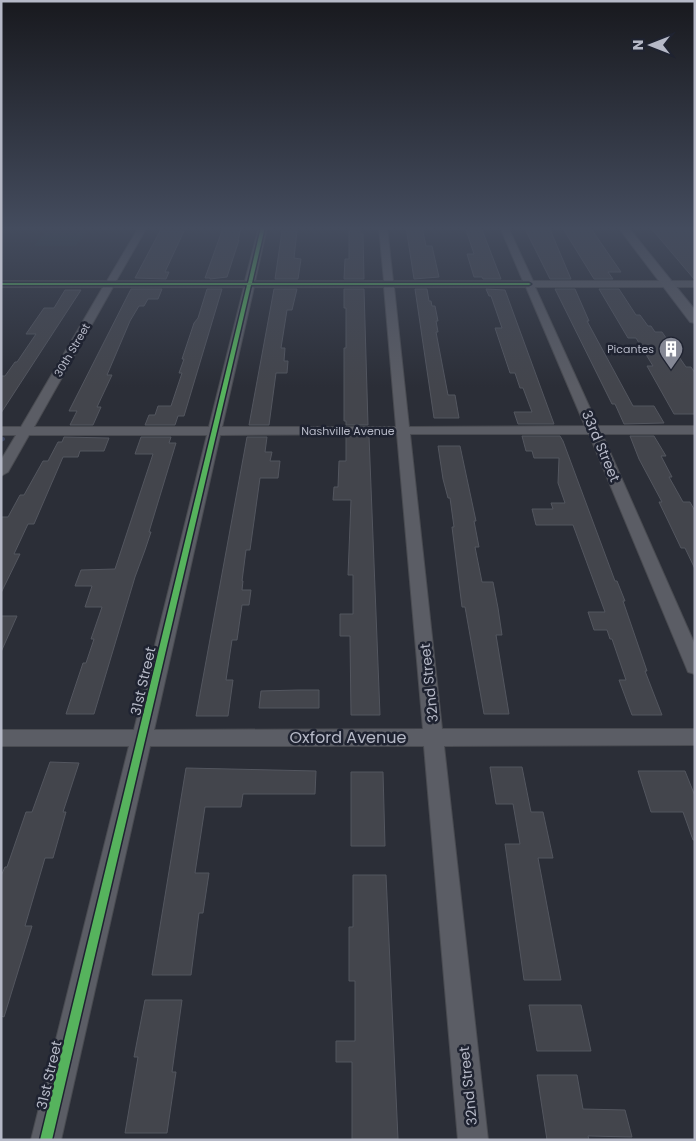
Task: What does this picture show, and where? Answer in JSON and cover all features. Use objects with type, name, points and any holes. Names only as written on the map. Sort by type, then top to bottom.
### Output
[{"type":"main road","points":[[664,280],[695,319]]},
{"type":"street","name":"30th Street","points":[[1,472],[112,280]]},
{"type":"street","name":"31st Street","points":[[46,1140],[251,280]]},
{"type":"street","name":"32nd Street","points":[[389,280],[474,1140]]},
{"type":"street","name":"33rd Street","points":[[527,280],[594,430],[695,667]]},
{"type":"street","points":[[1,284],[695,284]]},
{"type":"street","name":"Nashville Avenue","points":[[1,431],[695,430]]},
{"type":"street","name":"Oxford Avenue","points":[[1,738],[695,737]]},
{"type":"building","points":[[131,289],[162,289],[158,299],[148,299],[144,306],[139,306],[130,321],[107,375],[112,375],[97,407],[101,407],[93,425],[70,425],[77,411],[69,411]]},
{"type":"building","points":[[207,289],[222,289],[184,416],[178,416],[175,425],[145,425],[149,415],[155,415],[158,406],[171,406],[182,373],[179,373],[184,359],[182,359]]},
{"type":"building","points":[[274,289],[297,289],[292,310],[287,310],[281,348],[285,348],[284,361],[288,361],[287,373],[276,373],[269,425],[249,425]]},
{"type":"building","points":[[344,289],[364,289],[368,425],[346,425],[346,421],[344,421],[346,308],[344,308]]},
{"type":"building","points":[[415,289],[427,289],[429,301],[431,301],[432,306],[435,306],[438,321],[436,321],[438,332],[436,332],[448,395],[455,395],[459,418],[434,418]]},
{"type":"building","points":[[486,289],[505,290],[554,424],[518,424],[514,412],[532,412],[515,373],[510,373],[495,328],[502,328],[491,296],[489,296]]},
{"type":"building","points":[[555,289],[575,289],[589,321],[587,321],[633,406],[654,406],[664,423],[624,424],[615,404],[612,404]]},
{"type":"building","points":[[599,289],[619,289],[636,315],[640,315],[655,332],[662,332],[686,367],[691,367],[695,373],[695,414],[674,414],[647,366],[653,366],[636,338],[628,338]]},
{"type":"building","points":[[65,290],[81,290],[1,413],[1,376],[5,376],[15,362],[17,362],[36,334],[26,334],[44,308],[54,308]]},
{"type":"building","points":[[346,436],[369,436],[380,715],[351,715],[350,636],[340,636],[340,614],[353,614],[353,575],[348,575],[351,500],[333,500],[334,487],[338,487],[339,461],[346,461]]},
{"type":"building","points":[[522,436],[560,436],[563,441],[615,581],[617,581],[625,601],[623,601],[647,671],[645,671],[662,715],[632,715],[619,680],[626,680],[612,639],[610,639],[607,630],[594,630],[588,612],[605,612],[573,525],[536,525],[532,509],[553,509],[551,503],[565,503],[558,483],[559,458],[534,458],[532,451],[526,451]]},
{"type":"building","points":[[630,436],[654,436],[666,456],[661,456],[672,477],[669,477],[683,502],[690,502],[695,511],[695,569],[685,548],[681,548],[659,502],[662,502],[639,459]]},
{"type":"building","points":[[64,437],[109,438],[104,451],[80,451],[78,457],[63,457],[34,524],[28,524],[14,554],[20,554],[1,593],[1,517],[8,517],[20,495],[24,495],[43,461],[48,461],[58,442],[62,442]]},
{"type":"building","points":[[141,437],[171,437],[169,443],[176,443],[149,532],[151,532],[135,577],[94,714],[66,714],[83,663],[86,663],[94,639],[91,639],[102,607],[85,607],[92,586],[75,586],[81,570],[115,569],[153,454],[135,454]]},
{"type":"building","points":[[247,437],[267,437],[265,452],[272,452],[270,461],[280,461],[278,478],[260,478],[250,550],[246,550],[242,581],[242,590],[251,590],[249,605],[242,605],[237,640],[232,640],[226,680],[233,680],[228,716],[196,716]]},
{"type":"building","points":[[438,446],[460,446],[476,521],[474,521],[479,547],[475,547],[482,582],[493,582],[498,608],[502,635],[496,635],[509,714],[484,714],[465,607],[462,607],[450,498],[448,498],[443,479]]},
{"type":"building","points":[[1,616],[17,616],[1,652]]},
{"type":"building","points":[[319,690],[319,708],[259,708],[261,691]]},
{"type":"building","points":[[50,762],[79,763],[63,812],[66,812],[53,858],[45,858],[25,926],[32,926],[4,1017],[1,1016],[1,876],[5,867],[7,867],[26,812],[32,812]]},
{"type":"building","points":[[490,767],[522,767],[531,812],[543,812],[553,858],[538,858],[561,980],[524,980],[505,844],[520,844],[513,804],[496,804]]},
{"type":"building","points":[[186,768],[316,771],[315,794],[243,794],[241,807],[205,807],[195,873],[209,873],[203,913],[199,913],[191,975],[152,975]]},
{"type":"building","points":[[638,771],[685,771],[695,796],[695,840],[693,840],[683,812],[651,812]]},
{"type":"building","points":[[351,772],[383,772],[385,846],[351,846]]},
{"type":"building","points":[[353,875],[386,875],[398,1139],[352,1139],[352,1062],[336,1062],[336,1041],[355,1041],[355,981],[349,981],[349,927],[353,927]]},
{"type":"building","points":[[145,1000],[182,1000],[172,1072],[176,1072],[167,1133],[125,1133],[138,1057],[134,1057]]},
{"type":"building","points":[[529,1005],[581,1005],[591,1051],[537,1051]]},
{"type":"building","points":[[537,1075],[577,1075],[583,1109],[625,1110],[632,1137],[588,1136],[589,1140],[547,1140]]},
{"type":"cycle path","points":[[46,1140],[250,280]]},
{"type":"cycle path","points":[[1,284],[529,284]]},
{"type":"place","name":"Picantes","points":[[671,370]]}]
